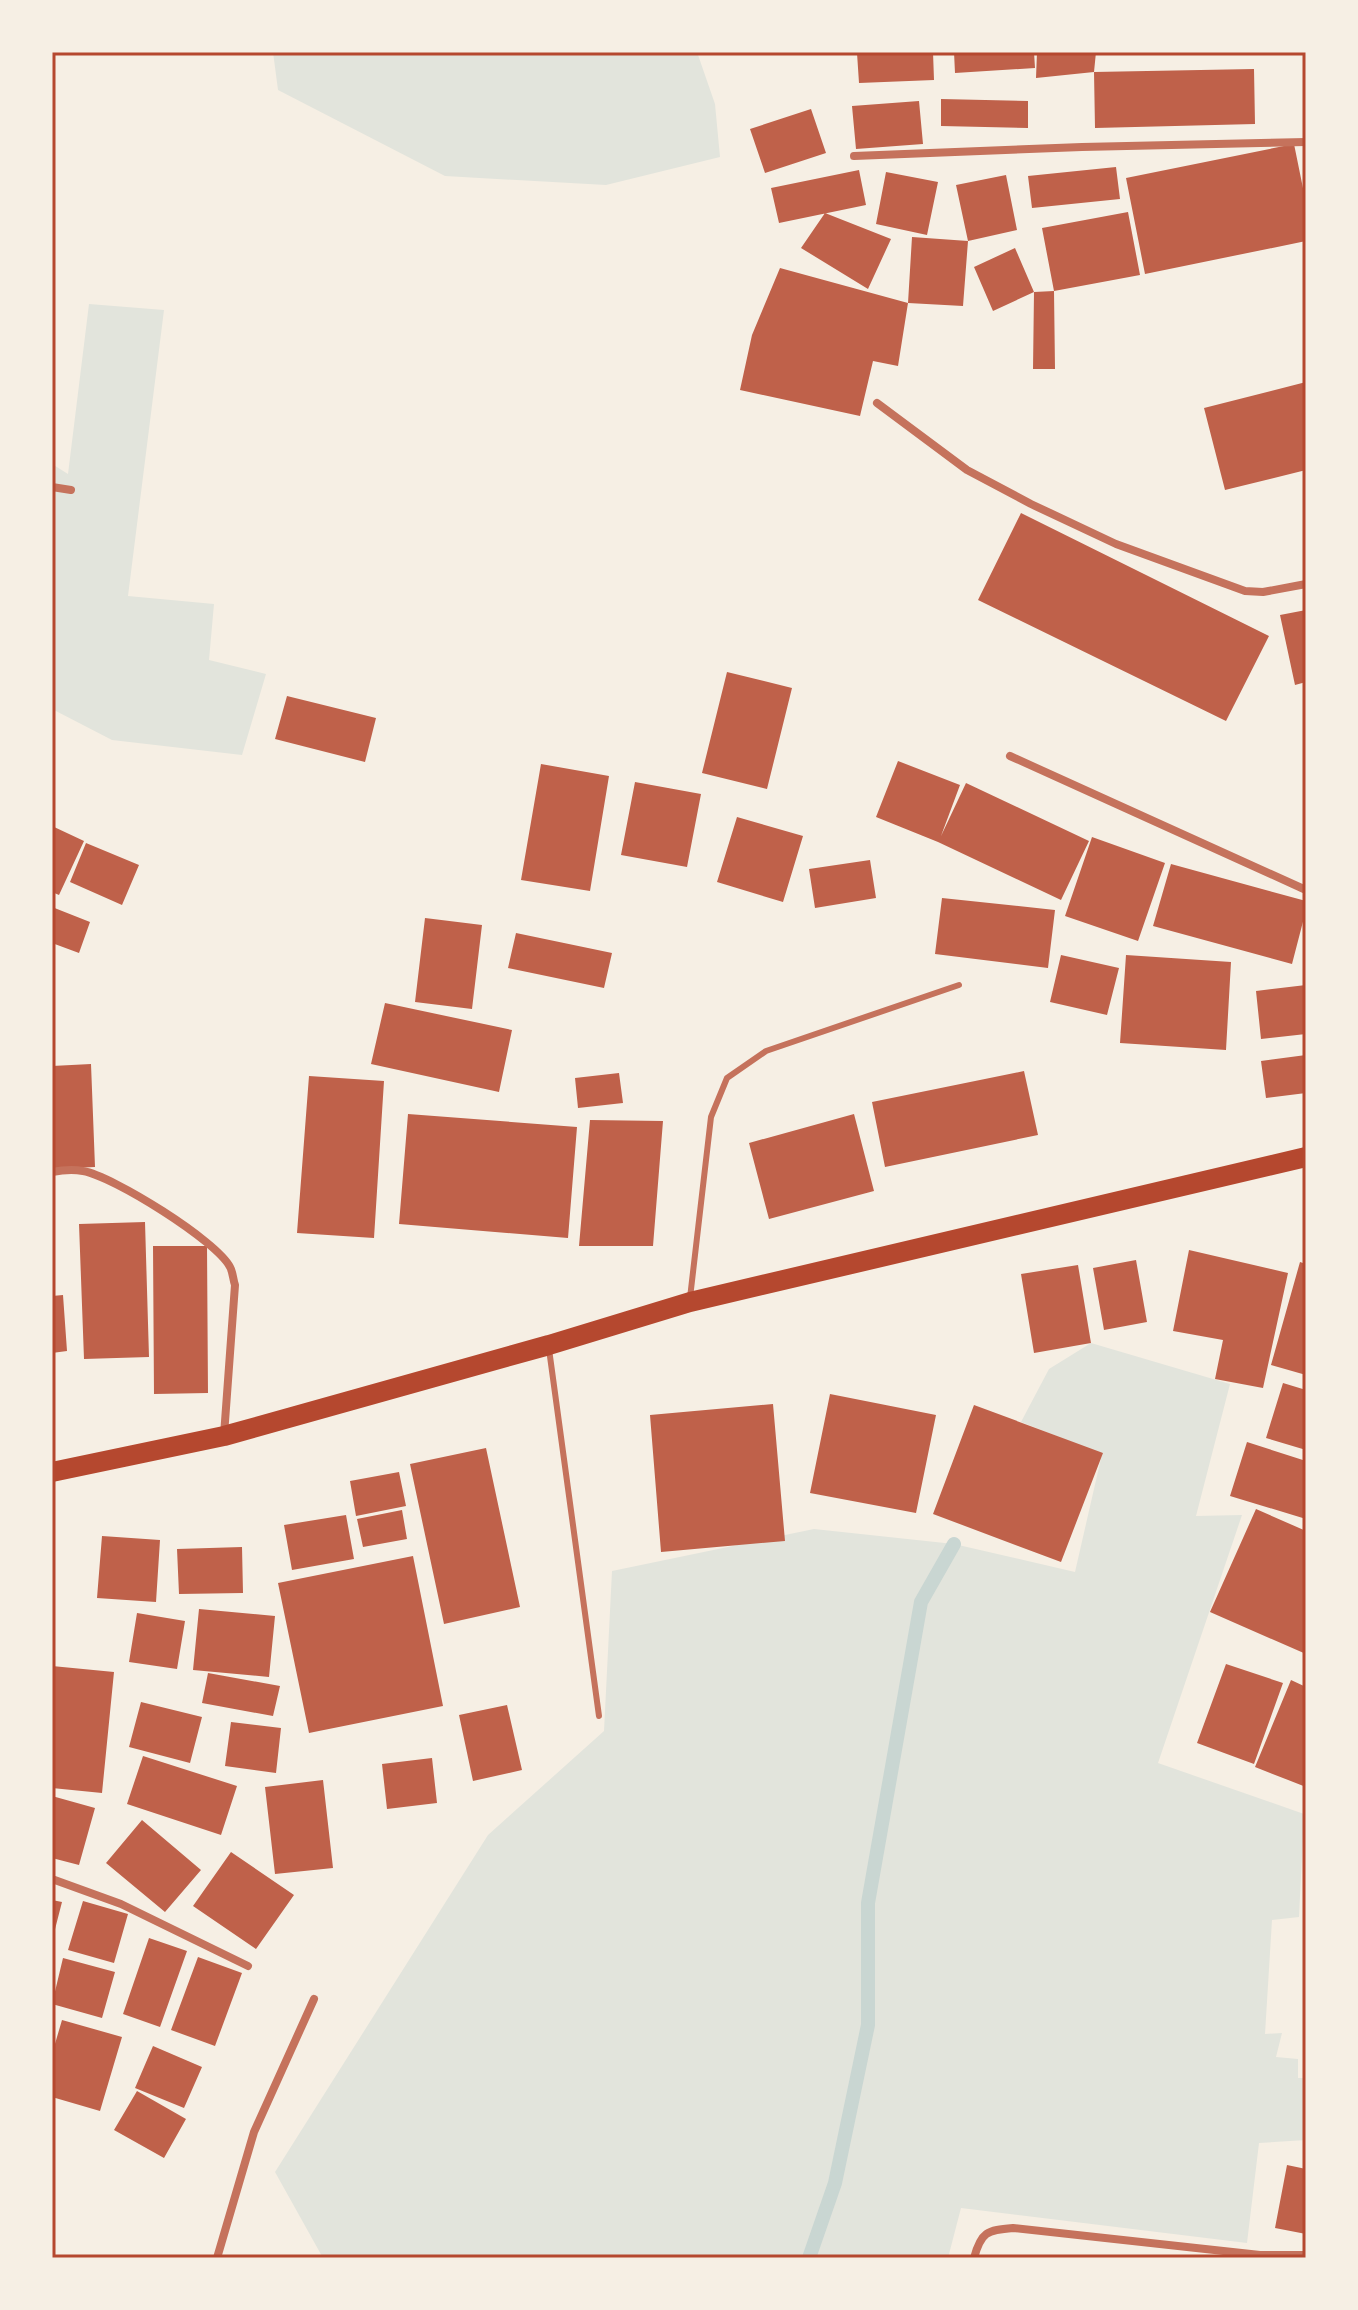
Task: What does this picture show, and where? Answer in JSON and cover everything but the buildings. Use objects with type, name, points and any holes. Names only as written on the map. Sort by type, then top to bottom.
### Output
[{"type":"main road","points":[[52,1472],[224,1436],[690,1302],[1306,1157]]},
{"type":"street","points":[[854,156],[1306,142]]},
{"type":"street","points":[[877,403],[967,470],[1116,544],[1245,591],[1263,592],[1306,584]]},
{"type":"street","points":[[52,487],[71,490]]},
{"type":"street","points":[[1010,756],[1306,890]]},
{"type":"street","points":[[52,1172],[83,1171],[131,1192],[216,1250],[230,1267],[235,1285],[224,1436]]},
{"type":"street","points":[[52,1879],[121,1904],[248,1966]]},
{"type":"street","points":[[217,2258],[254,2132],[314,1999]]},
{"type":"street","points":[[974,2258],[979,2241],[991,2230],[1013,2228],[1260,2256],[1306,2255]]},
{"type":"lane","points":[[690,1302],[711,1117],[727,1078],[766,1051],[959,985]]},
{"type":"lane","points":[[549,1345],[599,1716]]},
{"type":"shaded area","points":[[273,52],[697,52],[715,104],[720,157],[606,185],[445,176],[278,90]]},
{"type":"shaded area","points":[[89,304],[164,310],[128,596],[214,604],[209,660],[266,674],[242,755],[112,740],[52,709],[52,464],[68,474]]},
{"type":"shaded area","points":[[1091,1343],[1230,1384],[1196,1516],[1242,1515],[1158,1763],[1304,1814],[1299,1917],[1272,1920],[1265,2034],[1282,2033],[1276,2057],[1298,2059],[1298,2078],[1306,2078],[1306,2140],[1259,2143],[1247,2243],[961,2208],[948,2258],[323,2258],[275,2172],[488,1835],[604,1731],[612,1571],[814,1529],[954,1544],[1075,1572],[1102,1454],[1021,1422],[1049,1369]]},
{"type":"waterway","points":[[809,2258],[835,2183],[868,2025],[868,1903],[921,1602],[954,1544]]}]
